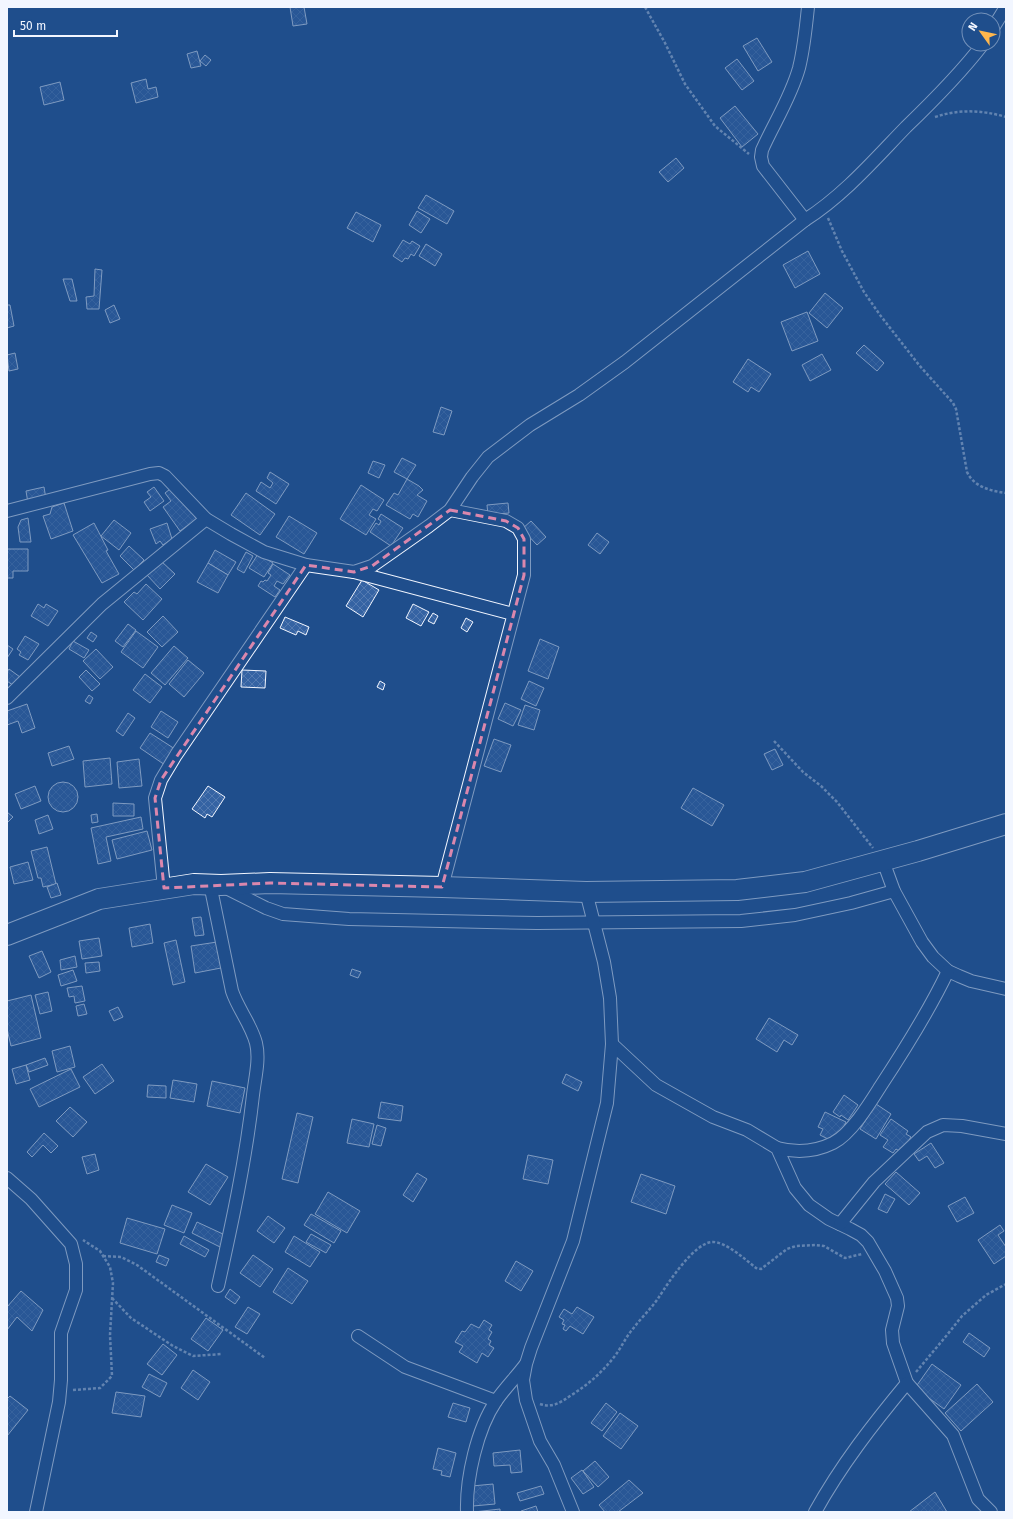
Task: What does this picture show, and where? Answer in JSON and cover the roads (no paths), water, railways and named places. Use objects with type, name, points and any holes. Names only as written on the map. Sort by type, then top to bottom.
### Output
[{"type":"main road","points":[[7,935],[100,899],[194,884],[215,885],[270,883],[586,892],[737,890],[805,882],[883,861],[1006,824]]},
{"type":"street","points":[[805,220],[763,166],[761,157],[762,150],[784,106],[799,70],[804,47],[808,7]]},
{"type":"street","points":[[354,572],[372,566],[450,510],[472,477],[488,457],[530,425],[579,395],[625,362],[805,220],[824,208],[871,165],[933,102],[976,52]]},
{"type":"street","points":[[7,511],[150,474],[159,473],[169,478],[206,519],[264,552],[306,565],[354,572],[513,614]]},
{"type":"street","points":[[442,887],[524,576],[524,539],[518,528],[506,521],[450,510]]},
{"type":"street","points":[[7,698],[102,604],[206,519]]},
{"type":"street","points":[[164,888],[155,798],[162,780],[176,755],[306,565]]},
{"type":"street","points":[[883,861],[894,891],[922,942],[933,958],[948,971],[971,981],[1006,989]]},
{"type":"street","points":[[215,885],[283,914],[349,918],[594,924],[741,921],[795,915],[851,904],[894,891]]},
{"type":"street","points":[[215,885],[232,990],[235,1000],[250,1028],[256,1043],[258,1055],[250,1122],[237,1201],[218,1286]]},
{"type":"street","points":[[573,1512],[554,1465],[540,1441],[526,1400],[524,1380],[526,1364],[573,1241],[607,1103],[612,1044],[610,998],[604,962],[586,892]]},
{"type":"street","points":[[612,1044],[656,1085],[713,1117],[746,1130],[777,1148],[791,1151],[812,1151],[835,1142],[860,1118],[902,1054],[938,992],[948,971]]},
{"type":"street","points":[[840,1224],[874,1182],[927,1132],[943,1125],[962,1126],[1006,1134]]},
{"type":"street","points":[[777,1148],[795,1188],[809,1205],[829,1219],[861,1235],[875,1252],[897,1298],[898,1306],[892,1330],[893,1343],[907,1383],[953,1435],[978,1499],[991,1512]]},
{"type":"street","points":[[7,1178],[31,1199],[71,1244],[76,1264],[76,1290],[61,1332],[60,1391],[36,1512]]},
{"type":"street","points":[[358,1336],[405,1367],[496,1401]]},
{"type":"street","points":[[467,1512],[466,1492],[484,1423],[496,1401],[526,1364]]},
{"type":"street","points":[[815,1512],[839,1471],[864,1435],[907,1383]]}]
